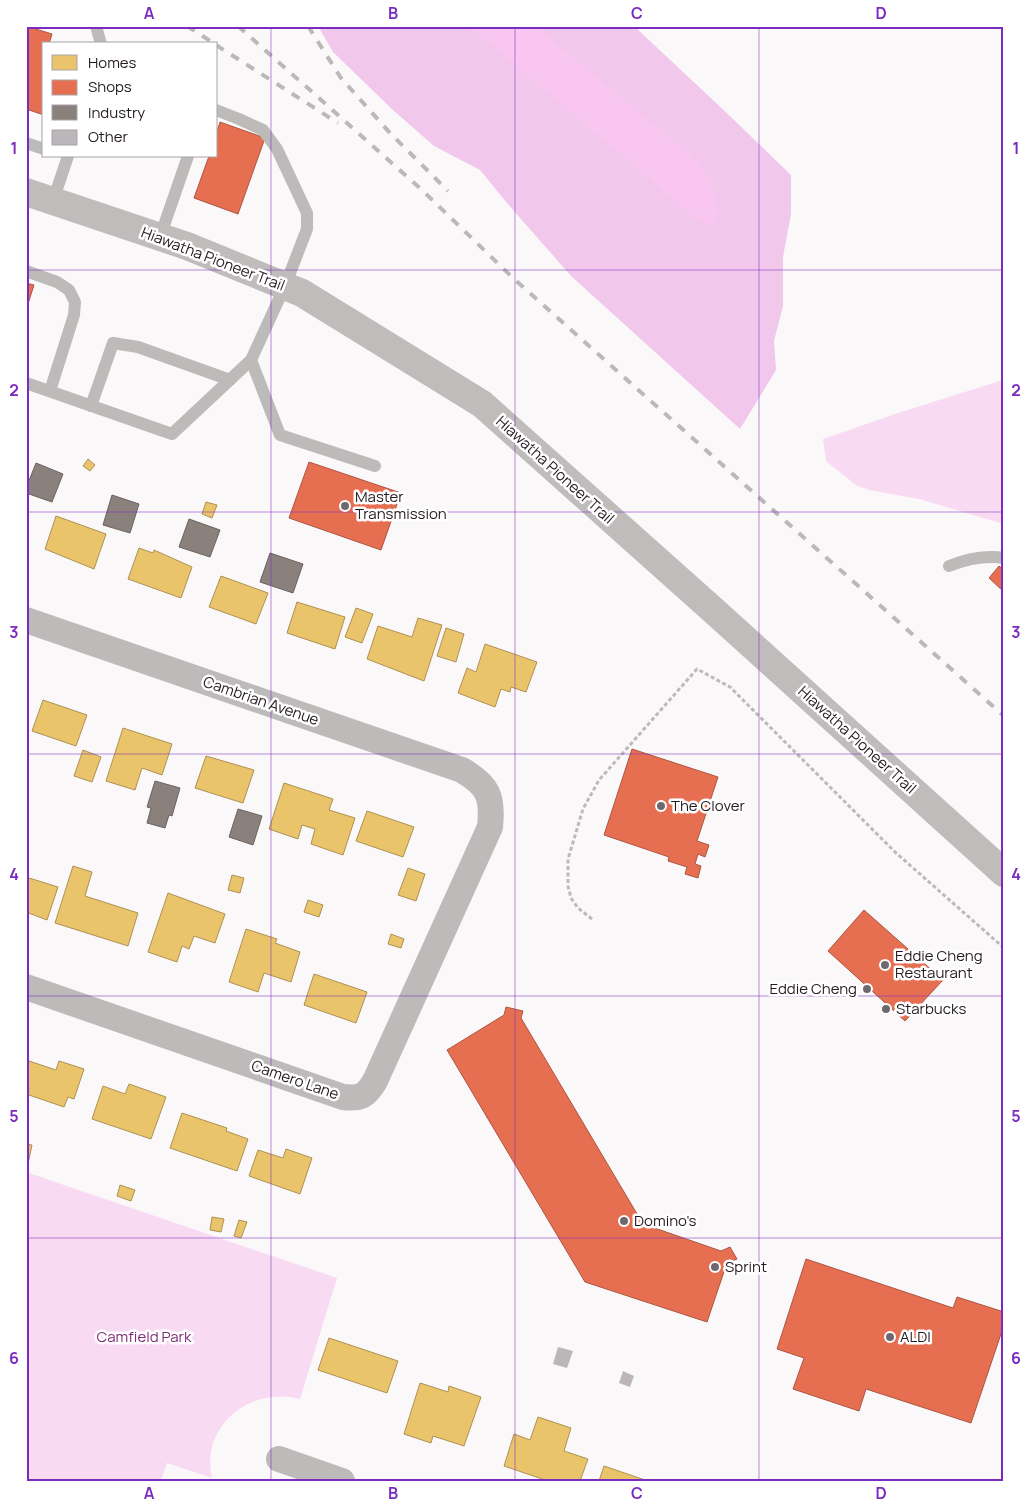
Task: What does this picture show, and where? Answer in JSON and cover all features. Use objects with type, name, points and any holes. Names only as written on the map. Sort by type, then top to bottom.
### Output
[{"type":"main road","name":"Hiawatha Pioneer Trail","points":[[26,192],[187,246],[302,293],[482,404],[728,623],[1004,873]]},
{"type":"street","name":"Cambrian Avenue","points":[[26,620],[462,770],[478,779],[488,793]]},
{"type":"street","name":"Camero Lane","points":[[26,987],[343,1097],[364,1096],[375,1081],[490,827],[492,810],[488,793]]},
{"type":"street","points":[[279,1459],[342,1481]]},
{"type":"lane","points":[[96,26],[100,42]]},
{"type":"lane","points":[[26,383],[172,434],[251,360],[285,286],[307,230],[307,214],[277,149],[263,130],[239,118],[218,111]]},
{"type":"lane","points":[[26,143],[42,148]]},
{"type":"lane","points":[[53,201],[67,158]]},
{"type":"lane","points":[[160,237],[187,158]]},
{"type":"lane","points":[[26,271],[57,282],[69,290],[75,302],[74,315],[50,391]]},
{"type":"lane","points":[[91,406],[113,343],[138,348],[230,380]]},
{"type":"lane","points":[[251,360],[280,435],[375,466]]},
{"type":"lane","points":[[948,566],[981,556],[1004,558]]},
{"type":"path","points":[[592,920],[578,908],[571,898],[568,886],[568,860],[583,809],[599,780],[697,669],[730,687],[895,852],[1004,948]]},
{"type":"green space","points":[[1004,381],[1004,524],[919,499],[857,486],[826,461],[823,439]]},
{"type":"green space","name":"Camfield Park","points":[[26,1172],[337,1278],[300,1399],[282,1396],[264,1398],[247,1404],[233,1414],[222,1426],[214,1441],[210,1459],[212,1478],[167,1463],[161,1481],[26,1481]]},
{"type":"shaded area","points":[[318,26],[634,26],[731,117],[791,175],[791,214],[783,257],[783,306],[774,341],[776,370],[740,429],[571,276],[480,170],[434,146],[394,111],[333,52]]},
{"type":"shaded area","points":[[469,26],[535,26],[687,152],[710,177],[719,216],[709,225],[693,218]]},
{"type":"building: Homes","points":[[88,459],[95,465],[90,471],[83,466]]},
{"type":"building: Homes","points":[[206,502],[217,505],[212,518],[202,514]]},
{"type":"building: Homes","points":[[56,516],[106,534],[94,569],[45,549]]},
{"type":"building: Homes","points":[[139,548],[153,553],[154,550],[192,567],[181,598],[128,579]]},
{"type":"building: Homes","points":[[221,576],[268,593],[256,624],[209,607]]},
{"type":"building: Homes","points":[[297,602],[345,617],[335,649],[287,633]]},
{"type":"building: Homes","points":[[356,608],[373,614],[362,643],[345,637]]},
{"type":"building: Homes","points":[[418,618],[442,625],[424,681],[367,659],[378,626],[412,637]]},
{"type":"building: Homes","points":[[446,628],[464,634],[456,662],[437,656]]},
{"type":"building: Homes","points":[[485,644],[537,662],[526,692],[511,687],[510,692],[501,689],[495,707],[458,693],[467,668],[476,672]]},
{"type":"building: Homes","points":[[43,700],[87,715],[76,746],[32,731]]},
{"type":"building: Homes","points":[[123,728],[172,744],[162,775],[142,768],[135,790],[106,781]]},
{"type":"building: Homes","points":[[83,750],[101,757],[92,782],[74,776]]},
{"type":"building: Homes","points":[[206,756],[254,770],[243,803],[195,788]]},
{"type":"building: Homes","points":[[284,783],[333,799],[329,810],[355,818],[343,855],[311,844],[315,829],[302,825],[298,839],[269,829]]},
{"type":"building: Homes","points":[[367,811],[414,827],[403,857],[356,841]]},
{"type":"building: Homes","points":[[73,866],[92,872],[85,896],[138,913],[128,946],[55,923]]},
{"type":"building: Homes","points":[[408,868],[425,874],[416,901],[398,895]]},
{"type":"building: Homes","points":[[232,875],[244,878],[240,893],[228,890]]},
{"type":"building: Homes","points":[[26,877],[58,887],[47,920],[26,912]]},
{"type":"building: Homes","points":[[168,893],[225,914],[215,943],[194,936],[189,949],[182,946],[177,962],[148,952]]},
{"type":"building: Homes","points":[[308,900],[323,905],[319,917],[304,912]]},
{"type":"building: Homes","points":[[246,929],[277,939],[275,943],[300,952],[291,982],[264,973],[258,992],[229,982]]},
{"type":"building: Homes","points":[[391,934],[404,939],[401,948],[388,944]]},
{"type":"building: Homes","points":[[314,974],[367,992],[356,1023],[304,1005]]},
{"type":"building: Homes","points":[[26,1060],[56,1070],[59,1061],[84,1069],[74,1099],[68,1097],[64,1107],[26,1094]]},
{"type":"building: Homes","points":[[129,1084],[166,1097],[151,1139],[92,1119],[103,1086],[125,1094]]},
{"type":"building: Homes","points":[[182,1113],[227,1128],[226,1131],[248,1139],[237,1171],[170,1148]]},
{"type":"building: Homes","points":[[26,1144],[32,1145],[28,1164],[26,1163]]},
{"type":"building: Homes","points":[[286,1149],[312,1158],[300,1194],[249,1176],[258,1150],[283,1158]]},
{"type":"building: Homes","points":[[120,1185],[135,1190],[131,1201],[117,1196]]},
{"type":"building: Homes","points":[[212,1217],[224,1219],[221,1232],[210,1230]]},
{"type":"building: Homes","points":[[239,1220],[247,1222],[241,1238],[234,1236]]},
{"type":"building: Homes","points":[[329,1338],[398,1361],[387,1393],[318,1370]]},
{"type":"building: Homes","points":[[420,1383],[448,1392],[449,1386],[481,1397],[464,1446],[433,1436],[431,1443],[404,1434]]},
{"type":"building: Homes","points":[[538,1417],[571,1428],[564,1451],[588,1459],[580,1481],[548,1481],[504,1466],[514,1434],[530,1440]]},
{"type":"building: Homes","points":[[604,1466],[648,1481],[599,1481]]},
{"type":"building: Shops","points":[[26,26],[52,34],[50,42],[42,42],[42,114],[26,109]]},
{"type":"building: Shops","points":[[220,122],[265,138],[238,214],[194,198],[208,158],[218,158],[218,128]]},
{"type":"building: Shops","points":[[26,283],[34,285],[26,310]]},
{"type":"building: Shops","name":"Master Transmission","points":[[309,462],[401,493],[381,550],[289,518]]},
{"type":"building: Shops","points":[[999,566],[1004,570],[1004,592],[989,578]]},
{"type":"building: Shops","name":"The Clover","points":[[632,749],[718,777],[697,841],[709,845],[705,857],[698,854],[695,864],[701,866],[698,878],[685,874],[687,867],[668,861],[669,857],[604,835]]},
{"type":"building: Shops","name":"Eddie Cheng Restaurant","points":[[864,910],[943,980],[905,1021],[828,951]]},
{"type":"building: Shops","points":[[506,1007],[523,1011],[521,1018],[643,1224],[721,1251],[730,1247],[737,1259],[727,1263],[707,1322],[585,1282],[447,1050],[504,1015]]},
{"type":"building: Shops","name":"ALDI","points":[[806,1259],[953,1308],[957,1297],[1004,1312],[1004,1325],[971,1423],[866,1389],[859,1411],[793,1389],[804,1358],[777,1349]]},
{"type":"building: Industry","points":[[36,463],[63,474],[52,502],[26,493],[26,488]]},
{"type":"building: Industry","points":[[112,495],[139,504],[130,533],[103,525]]},
{"type":"building: Industry","points":[[189,519],[220,530],[210,557],[179,547]]},
{"type":"building: Industry","points":[[270,553],[303,564],[293,593],[260,582]]},
{"type":"building: Industry","points":[[155,781],[180,788],[172,816],[169,815],[165,828],[147,823],[151,808],[147,807]]},
{"type":"building: Industry","points":[[238,809],[262,816],[253,845],[229,837]]},
{"type":"building: Other","points":[[558,1347],[573,1351],[567,1368],[553,1364]]},
{"type":"building: Other","points":[[623,1371],[634,1376],[630,1387],[619,1383]]},
{"type":"railway","points":[[187,26],[212,42]]},
{"type":"railway","points":[[238,26],[421,189],[514,279],[1004,716]]},
{"type":"railway","points":[[308,26],[341,78],[390,133],[448,191]]},
{"type":"railway","points":[[218,46],[338,123]]},
{"type":"place","name":"Master Transmission","points":[[345,506]]},
{"type":"place","name":"The Clover","points":[[661,806]]},
{"type":"place","name":"Eddie Cheng Restaurant","points":[[885,965]]},
{"type":"place","name":"Eddie Cheng","points":[[867,989]]},
{"type":"place","name":"Starbucks","points":[[886,1009]]},
{"type":"place","name":"Domino's","points":[[624,1221]]},
{"type":"place","name":"Sprint","points":[[715,1267]]},
{"type":"place","name":"ALDI","points":[[890,1337]]}]
